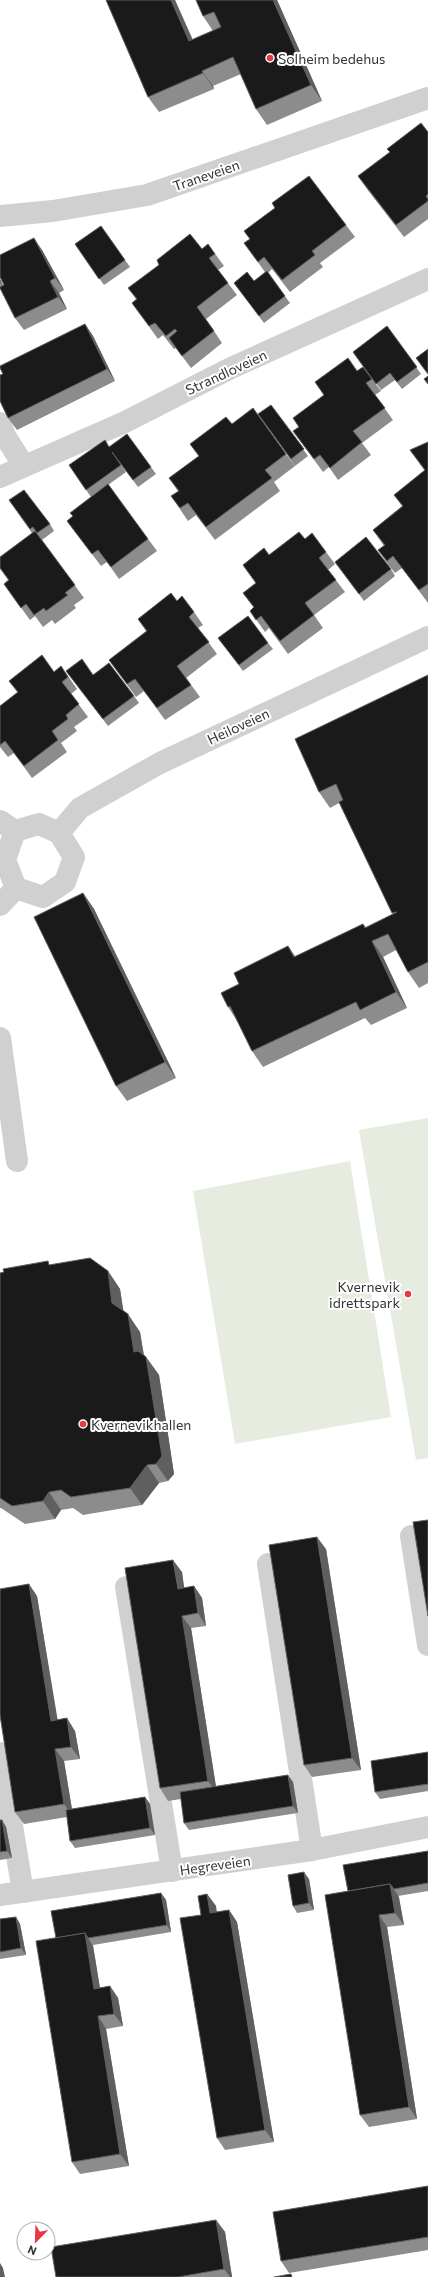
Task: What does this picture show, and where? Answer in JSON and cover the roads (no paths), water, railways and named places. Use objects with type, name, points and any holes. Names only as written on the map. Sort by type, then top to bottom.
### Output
[{"type":"street","name":"Traneveien","points":[[0,216],[53,211],[147,195],[428,98]]},
{"type":"street","name":"Strandloveien","points":[[0,477],[125,422],[231,368],[428,278]]},
{"type":"street","points":[[0,423],[5,436],[24,466]]},
{"type":"street","name":"Heiloveien","points":[[59,833],[80,808],[160,763],[428,637]]},
{"type":"street","points":[[39,824],[59,833],[74,858],[65,882],[43,897],[16,888],[6,860],[8,826],[39,824]]},
{"type":"street","points":[[0,905],[16,888]]},
{"type":"street","points":[[0,1038],[17,1161]]},
{"type":"street","points":[[411,1536],[428,1645]]},
{"type":"street","points":[[268,1564],[312,1850]]},
{"type":"street","points":[[126,1587],[172,1871]]},
{"type":"street","points":[[0,1753],[23,1892]]},
{"type":"street","name":"Hegreveien","points":[[0,1895],[312,1850],[428,1827]]},
{"type":"place","name":"Solheim bedehus","points":[[270,58]]},
{"type":"place","name":"Kvernevik idrettspark","points":[[408,1294]]},
{"type":"place","name":"Kvernevikhallen","points":[[83,1424]]}]
